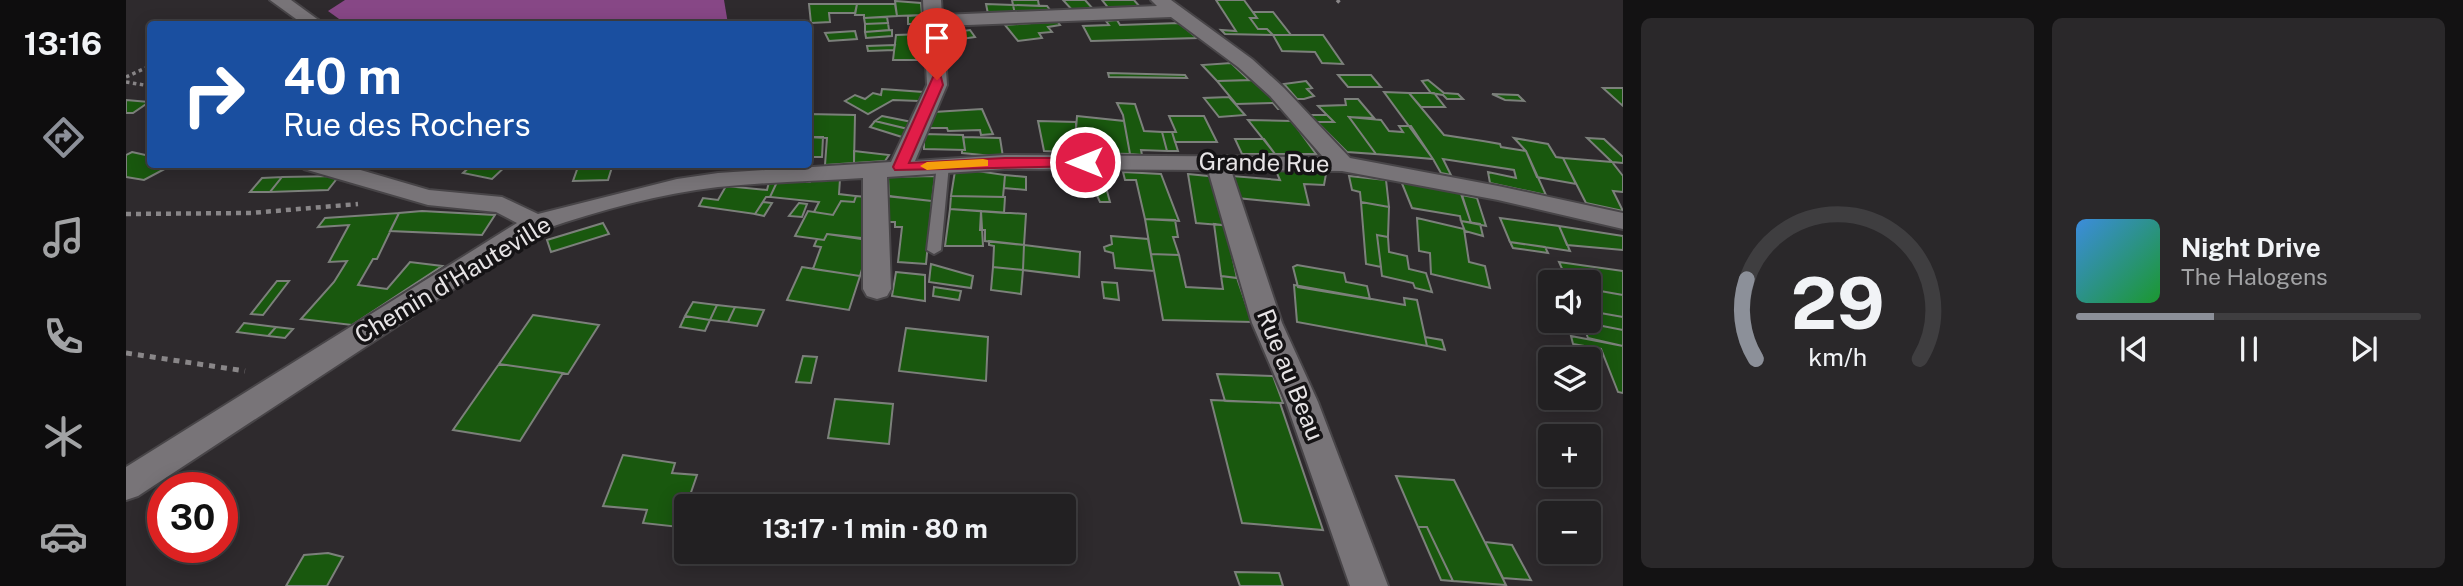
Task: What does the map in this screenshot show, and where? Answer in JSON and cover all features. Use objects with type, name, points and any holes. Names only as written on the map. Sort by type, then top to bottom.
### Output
[{"type":"street","points":[[279,0],[310,21]]},
{"type":"street","points":[[877,289],[878,241],[873,209],[888,168],[937,85],[932,11],[1167,5],[1245,63],[1277,92],[1342,164]]},
{"type":"street","name":"Grande Rue","points":[[888,168],[1005,162],[1342,164],[1499,193],[1623,221]]},
{"type":"street","name":"Rue au Beau","points":[[1217,162],[1267,323],[1302,402],[1369,586]]},
{"type":"street","points":[[326,168],[428,197],[502,205],[536,223]]},
{"type":"street","name":"Chemin d'Hauteville","points":[[126,485],[536,223],[677,186],[719,172],[888,168]]},
{"type":"lane","points":[[934,250],[943,165]]},
{"type":"path","points":[[126,79],[147,68]]},
{"type":"path","points":[[126,79],[147,85]]},
{"type":"path","points":[[126,214],[251,213],[360,203]]},
{"type":"path","points":[[126,353],[295,379]]},
{"type":"shaded area","points":[[345,0],[724,0],[728,21],[342,21],[328,11]]},
{"type":"building","points":[[1012,0],[1038,0],[1039,6],[1013,5]]},
{"type":"building","points":[[1063,0],[1085,0],[1095,11],[1074,12]]},
{"type":"building","points":[[1102,0],[1134,0],[1140,7],[1110,10]]},
{"type":"building","points":[[1216,0],[1244,0],[1257,18],[1250,18],[1258,29],[1267,29],[1273,35],[1225,34],[1221,30],[1236,31]]},
{"type":"building","points":[[895,1],[921,3],[922,15],[897,16]]},
{"type":"building","points":[[809,4],[857,4],[855,13],[829,13],[830,22],[811,21]]},
{"type":"building","points":[[857,4],[895,4],[897,16],[864,18],[864,15],[855,15]]},
{"type":"building","points":[[986,4],[1013,5],[1015,14],[988,14]]},
{"type":"building","points":[[1013,5],[1047,6],[1053,14],[1015,14]]},
{"type":"building","points":[[1253,12],[1273,12],[1291,35],[1273,35],[1267,29],[1258,29],[1250,18],[1257,18]]},
{"type":"building","points":[[922,15],[923,24],[908,24],[908,16]]},
{"type":"building","points":[[887,17],[888,23],[865,24],[864,18]]},
{"type":"building","points":[[1117,20],[1120,25],[1179,23],[1197,38],[1091,41],[1083,26],[1109,25],[1106,21]]},
{"type":"building","points":[[1057,21],[1060,25],[1048,27],[1052,32],[1039,33],[1042,38],[1018,41],[1005,25]]},
{"type":"building","points":[[888,23],[889,30],[865,32],[865,24]]},
{"type":"building","points":[[892,30],[892,36],[866,38],[865,32]]},
{"type":"building","points":[[970,30],[975,37],[942,42],[940,34]]},
{"type":"building","points":[[855,31],[857,39],[829,41],[825,33]]},
{"type":"building","points":[[924,34],[927,54],[931,60],[893,60],[896,35]]},
{"type":"building","points":[[1273,35],[1323,35],[1343,64],[1322,63],[1315,52],[1282,51]]},
{"type":"building","points":[[895,45],[894,50],[868,51],[867,46]]},
{"type":"building","points":[[1231,63],[1249,80],[1217,81],[1202,65]]},
{"type":"building","points":[[1108,73],[1185,75],[1187,78],[1109,77]]},
{"type":"building","points":[[1338,75],[1371,75],[1381,87],[1348,87]]},
{"type":"building","points":[[1255,80],[1288,109],[1278,109],[1273,103],[1236,104],[1217,81]]},
{"type":"building","points":[[1428,80],[1444,93],[1458,94],[1463,99],[1447,99],[1443,95],[1431,93],[1422,81]]},
{"type":"building","points":[[1306,81],[1312,88],[1307,89],[1314,96],[1304,99],[1297,99],[1284,84]]},
{"type":"building","points":[[1603,88],[1623,88],[1623,106]]},
{"type":"building","points":[[882,89],[923,92],[919,101],[893,100],[868,114],[845,101],[855,95],[865,99],[873,93],[881,95]]},
{"type":"building","points":[[1384,92],[1409,93],[1444,135],[1526,151],[1546,195],[1490,183],[1488,172],[1516,178],[1514,170],[1443,159],[1451,175],[1441,173]]},
{"type":"building","points":[[1409,93],[1434,93],[1445,107],[1421,107]]},
{"type":"building","points":[[1492,94],[1518,95],[1524,101],[1505,100]]},
{"type":"building","points":[[1229,97],[1245,115],[1219,117],[1204,98]]},
{"type":"building","points":[[1345,99],[1358,99],[1374,118],[1349,117],[1376,154],[1347,152],[1317,122],[1334,122],[1318,106],[1346,105]]},
{"type":"building","points":[[126,100],[147,102],[133,113],[126,113]]},
{"type":"building","points":[[1117,103],[1135,104],[1144,131],[1162,132],[1167,151],[1141,150],[1142,155],[1130,154],[1123,115]]},
{"type":"building","points":[[982,109],[993,134],[981,135],[980,130],[948,131],[947,128],[929,128],[934,112]]},
{"type":"building","points":[[812,114],[855,115],[854,163],[825,165],[827,138],[812,137]]},
{"type":"building","points":[[1310,115],[1327,115],[1334,122],[1317,122]]},
{"type":"building","points":[[882,116],[912,122],[908,129],[875,121]]},
{"type":"building","points":[[1077,116],[1124,121],[1130,154],[1089,153],[1081,129],[1076,129]]},
{"type":"building","points":[[1169,116],[1204,116],[1217,142],[1175,142],[1172,132],[1176,132]]},
{"type":"building","points":[[1349,117],[1381,120],[1389,131],[1403,132],[1399,126],[1411,126],[1433,159],[1376,154]]},
{"type":"building","points":[[1248,120],[1292,121],[1316,154],[1275,154]]},
{"type":"building","points":[[875,121],[908,129],[902,137],[870,127]]},
{"type":"building","points":[[1038,121],[1076,122],[1076,129],[1081,129],[1089,153],[1044,151]]},
{"type":"building","points":[[1162,132],[1172,132],[1178,151],[1167,151]]},
{"type":"building","points":[[924,134],[963,135],[965,150],[924,149]]},
{"type":"building","points":[[812,137],[823,137],[822,157],[812,157]]},
{"type":"building","points":[[963,137],[1000,138],[1003,157],[962,153],[962,150],[965,150]]},
{"type":"building","points":[[1514,138],[1548,144],[1556,157],[1563,158],[1576,184],[1537,177],[1526,151]]},
{"type":"building","points":[[1587,138],[1604,139],[1623,157],[1623,163],[1612,162]]},
{"type":"building","points":[[1235,139],[1264,139],[1275,154],[1242,154]]},
{"type":"building","points":[[854,151],[889,155],[885,161],[854,163]]},
{"type":"building","points":[[132,152],[147,155],[147,168],[166,168],[144,180],[126,177],[126,155]]},
{"type":"building","points":[[1563,158],[1612,162],[1623,176],[1623,192],[1613,191],[1623,211],[1586,203]]},
{"type":"building","points":[[469,168],[504,168],[492,179],[463,173]]},
{"type":"building","points":[[578,168],[612,168],[608,180],[573,181]]},
{"type":"building","points":[[1067,168],[1101,169],[1110,202],[1100,202],[1093,187],[1072,186]]},
{"type":"building","points":[[1275,169],[1326,174],[1324,185],[1304,184],[1309,205],[1237,198],[1232,176],[1280,180]]},
{"type":"building","points":[[955,171],[1005,175],[1003,197],[951,196]]},
{"type":"building","points":[[1123,172],[1161,174],[1179,221],[1145,219],[1136,180],[1125,180]]},
{"type":"building","points":[[1188,174],[1218,177],[1232,226],[1196,223]]},
{"type":"building","points":[[1005,175],[1026,177],[1026,190],[1004,188]]},
{"type":"building","points":[[339,176],[328,190],[270,192],[282,177]]},
{"type":"building","points":[[935,176],[932,201],[889,196],[888,177]]},
{"type":"building","points":[[1349,176],[1386,180],[1389,207],[1361,202],[1360,192],[1352,190]]},
{"type":"building","points":[[282,177],[270,192],[250,192],[262,178]]},
{"type":"building","points":[[812,179],[840,179],[839,194],[856,196],[854,202],[841,201],[833,215],[814,212],[819,202],[770,197],[777,182],[810,182]]},
{"type":"building","points":[[1401,181],[1460,191],[1471,223],[1461,221],[1460,216],[1412,208]]},
{"type":"building","points":[[769,182],[777,182],[770,197],[766,197],[755,214],[699,206],[703,198],[718,200],[726,186],[767,190]]},
{"type":"building","points":[[1462,195],[1477,198],[1486,226],[1471,223]]},
{"type":"building","points":[[856,196],[866,197],[862,239],[827,234],[824,240],[795,236],[808,211],[833,215],[841,201],[854,202]]},
{"type":"building","points":[[885,196],[932,201],[926,264],[898,262],[902,227],[895,227],[895,222],[885,222]]},
{"type":"building","points":[[951,196],[1005,197],[1004,213],[950,209]]},
{"type":"building","points":[[763,202],[772,203],[764,216],[755,214]]},
{"type":"building","points":[[1361,202],[1389,207],[1388,237],[1377,235],[1381,267],[1366,264]]},
{"type":"building","points":[[799,203],[807,204],[802,217],[789,216]]},
{"type":"building","points":[[950,209],[981,211],[983,246],[945,246]]},
{"type":"building","points":[[422,211],[495,215],[482,235],[390,231],[399,213]]},
{"type":"building","points":[[981,211],[1026,214],[1024,245],[985,241],[985,230],[980,230]]},
{"type":"building","points":[[399,213],[377,259],[373,259],[358,285],[387,289],[410,262],[442,266],[352,325],[301,319],[334,282],[347,261],[329,262],[349,225],[318,227],[325,218]]},
{"type":"building","points":[[1417,218],[1464,229],[1469,262],[1485,266],[1490,288],[1431,274],[1430,253],[1419,251]]},
{"type":"building","points":[[1500,218],[1559,226],[1570,251],[1510,242]]},
{"type":"building","points":[[1145,219],[1175,220],[1178,237],[1173,237],[1179,255],[1151,254]]},
{"type":"building","points":[[1461,221],[1480,224],[1483,236],[1465,231]]},
{"type":"building","points":[[603,223],[609,234],[551,252],[547,240]]},
{"type":"building","points":[[1214,224],[1232,226],[1229,241],[1237,278],[1221,276]]},
{"type":"building","points":[[1559,226],[1623,236],[1623,250],[1567,245]]},
{"type":"building","points":[[827,234],[871,239],[860,276],[813,269],[821,247],[814,246],[817,239],[824,240]]},
{"type":"building","points":[[1377,235],[1388,237],[1389,252],[1407,256],[1409,269],[1426,273],[1432,292],[1415,288],[1413,283],[1382,276]]},
{"type":"building","points":[[1111,236],[1148,239],[1154,271],[1115,268],[1113,253],[1105,251],[1104,247],[1112,244]]},
{"type":"building","points":[[989,241],[1024,245],[1023,270],[993,267],[994,246],[989,245]]},
{"type":"building","points":[[1510,242],[1545,247],[1548,253],[1513,248]]},
{"type":"building","points":[[1024,245],[1080,252],[1079,277],[1023,270]]},
{"type":"building","points":[[1151,254],[1179,255],[1186,287],[1223,289],[1221,276],[1237,278],[1252,322],[1163,320]]},
{"type":"building","points":[[1559,262],[1623,271],[1623,295],[1601,291],[1601,270],[1563,270]]},
{"type":"building","points":[[931,264],[973,276],[971,288],[929,282]]},
{"type":"building","points":[[1297,265],[1344,273],[1346,282],[1367,286],[1370,299],[1298,287],[1293,267]]},
{"type":"building","points":[[802,267],[860,276],[849,310],[787,300]]},
{"type":"building","points":[[993,267],[1023,270],[1021,294],[991,290]]},
{"type":"building","points":[[896,272],[925,275],[925,301],[892,296]]},
{"type":"building","points":[[277,281],[289,281],[263,315],[251,314]]},
{"type":"building","points":[[1102,282],[1117,283],[1119,300],[1104,298]]},
{"type":"building","points":[[1294,285],[1405,305],[1404,298],[1417,300],[1427,346],[1297,322]]},
{"type":"building","points":[[934,287],[961,291],[959,300],[933,296]]},
{"type":"building","points":[[1601,291],[1623,295],[1623,317],[1601,313]]},
{"type":"building","points":[[693,302],[717,305],[710,320],[685,316]]},
{"type":"building","points":[[717,305],[735,307],[728,322],[710,320]]},
{"type":"building","points":[[735,307],[764,310],[757,326],[728,322]]},
{"type":"building","points":[[1601,313],[1623,317],[1623,330],[1601,326]]},
{"type":"building","points":[[533,315],[599,325],[568,374],[499,364]]},
{"type":"building","points":[[685,316],[710,320],[705,331],[680,327]]},
{"type":"building","points":[[244,323],[276,327],[268,336],[237,332]]},
{"type":"building","points":[[1601,326],[1623,330],[1623,346],[1588,338],[1586,333],[1601,333]]},
{"type":"building","points":[[276,327],[293,329],[285,338],[268,336]]},
{"type":"building","points":[[906,328],[988,337],[986,381],[899,371]]},
{"type":"building","points":[[1571,336],[1623,346],[1623,393],[1618,392],[1601,347],[1573,344]]},
{"type":"building","points":[[1425,337],[1442,340],[1445,350],[1427,346]]},
{"type":"building","points":[[803,356],[817,357],[811,383],[796,382]]},
{"type":"building","points":[[499,364],[563,373],[520,441],[453,430]]},
{"type":"building","points":[[1217,374],[1273,376],[1283,403],[1225,401]]},
{"type":"building","points":[[835,399],[893,404],[889,444],[828,438]]},
{"type":"building","points":[[1211,400],[1280,403],[1323,530],[1242,523]]},
{"type":"building","points":[[623,455],[675,463],[672,473],[697,475],[690,494],[674,494],[674,526],[643,523],[647,510],[603,506]]},
{"type":"building","points":[[1396,476],[1454,480],[1506,585],[1453,581],[1427,527],[1418,527]]},
{"type":"building","points":[[1418,527],[1427,527],[1453,581],[1441,580]]},
{"type":"building","points":[[1485,542],[1512,545],[1531,580],[1503,578]]},
{"type":"building","points":[[328,553],[343,557],[327,586],[286,586],[304,555]]},
{"type":"building","points":[[1235,572],[1279,573],[1283,586],[1240,586]]},
{"type":"slow traffic","points":[[927,166],[983,163]]},
{"type":"route","points":[[937,80],[900,167],[1005,162],[1085,162]]}]
